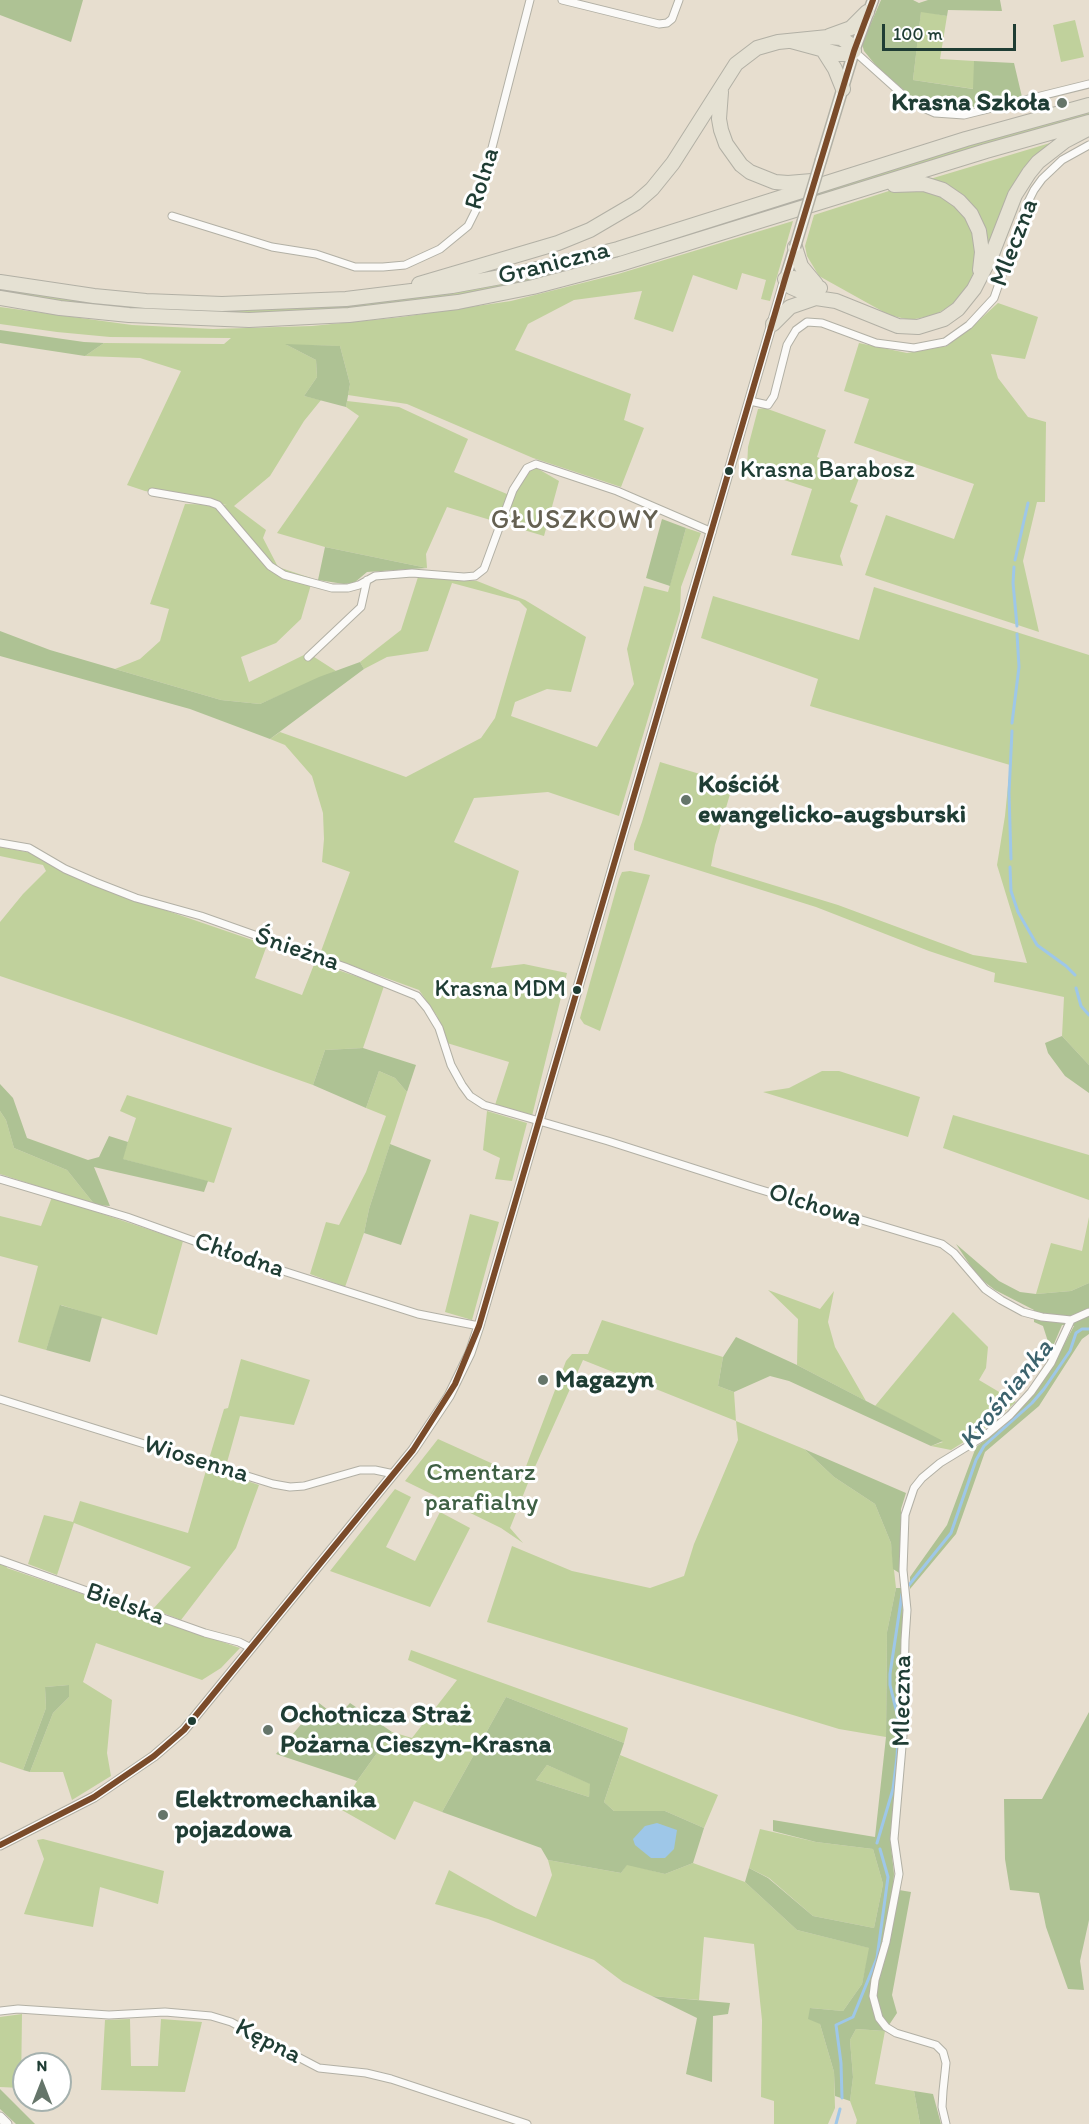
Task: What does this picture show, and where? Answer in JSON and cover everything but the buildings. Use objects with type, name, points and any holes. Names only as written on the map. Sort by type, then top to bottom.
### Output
[{"type":"highway","points":[[374,297],[558,243],[620,214],[636,203],[664,176],[736,64],[766,45],[791,41],[825,43],[851,28],[870,6]]},
{"type":"highway","points":[[825,43],[839,54],[854,51]]},
{"type":"highway","points":[[825,43],[843,89]]},
{"type":"highway","points":[[723,85],[719,112],[722,130],[732,154],[750,172],[775,182],[788,183],[850,175]]},
{"type":"highway","name":"Graniczna","points":[[0,282],[85,295],[178,302],[274,303],[374,297],[485,281],[570,262],[655,238],[966,139],[1089,105]]},
{"type":"highway","name":"Graniczna","points":[[0,298],[95,312],[209,319],[321,317],[412,309],[508,293],[572,278],[986,151],[1089,122]]},
{"type":"highway","points":[[786,279],[790,287],[818,293],[892,324],[918,327],[936,322],[952,314],[965,303],[974,290],[992,254],[1015,195],[1029,173],[1038,162],[1065,141],[1089,129]]},
{"type":"highway","points":[[857,190],[901,184],[924,184],[943,190],[959,201],[976,223],[981,242],[981,265],[974,290]]},
{"type":"highway","points":[[795,247],[804,272],[818,293]]},
{"type":"highway","points":[[773,324],[790,307],[818,293]]},
{"type":"main road","points":[[786,279],[854,51],[870,6]]},
{"type":"street","name":"Rolna","points":[[172,216],[272,247],[316,254],[356,267],[405,265],[440,249],[468,225],[476,210],[530,0]]},
{"type":"street","points":[[562,0],[659,24],[667,23],[672,19],[679,0]]},
{"type":"street","points":[[854,51],[912,103],[935,113],[964,115],[1089,84]]},
{"type":"street","name":"Mleczna","points":[[750,401],[768,405],[774,396],[787,345],[796,330],[807,322],[822,323],[876,343],[914,348],[945,342],[969,325],[994,298],[1026,206],[1034,190],[1062,160],[1089,145]]},
{"type":"street","points":[[0,1845],[94,1797],[154,1756],[184,1730],[394,1474],[449,1396],[470,1353],[479,1326],[786,279]]},
{"type":"street","points":[[152,492],[218,505],[270,566],[284,575],[332,588],[348,588],[375,576],[412,573],[475,576],[484,569],[509,500],[519,480],[527,468],[536,464],[617,491],[712,532]]},
{"type":"street","points":[[308,657],[361,607],[367,580]]},
{"type":"street","name":"Śnieżna","points":[[0,843],[29,848],[65,869],[105,886],[201,916],[345,967],[417,996],[439,1028],[451,1065],[470,1096],[484,1105],[538,1121]]},
{"type":"street","name":"Olchowa","points":[[538,1121],[942,1244],[954,1253],[985,1289],[1001,1300],[1023,1312],[1042,1317],[1071,1320]]},
{"type":"street","name":"Chłodna","points":[[0,1179],[127,1217],[233,1255],[418,1314],[479,1326]]},
{"type":"street","points":[[1071,1320],[1089,1312]]},
{"type":"street","name":"Mleczna","points":[[946,2124],[942,2107],[946,2063],[943,2052],[936,2045],[896,2033],[886,2027],[879,2018],[873,1996],[899,1874],[894,1839],[903,1743],[905,1640],[908,1610],[903,1570],[905,1515],[914,1488],[930,1470],[999,1425],[1031,1392],[1052,1363],[1071,1320]]},
{"type":"street","name":"Wiosenna","points":[[0,1399],[273,1484],[290,1487],[304,1486],[360,1470],[394,1474]]},
{"type":"street","name":"Bielska","points":[[0,1560],[251,1648]]},
{"type":"street","name":"Kępna","points":[[0,2011],[18,2009],[109,2014],[165,2012],[211,2016],[231,2022],[319,2068],[366,2073],[391,2079],[527,2124]]},
{"type":"street","points":[[0,2117],[7,2124]]},
{"type":"green space","points":[[0,0],[83,0],[71,42],[0,15]]},
{"type":"green space","points":[[881,0],[913,0],[919,3],[928,0],[1000,0],[1002,11],[948,10],[947,16],[921,12],[913,80],[973,89],[974,61],[1014,63],[1022,97],[961,110],[936,109],[913,98],[878,68],[864,51],[862,44]]},
{"type":"green space","points":[[921,11],[947,16],[940,59],[974,61],[974,89],[913,80]]},
{"type":"green space","points":[[1075,20],[1084,57],[1061,62],[1053,25]]},
{"type":"green space","points":[[1089,111],[1089,116],[928,162],[613,261],[456,296],[362,308],[244,314],[143,310],[62,302],[0,292],[0,288],[257,309],[371,303],[443,293]]},
{"type":"green space","points":[[1050,143],[988,251],[986,240],[930,179]]},
{"type":"green space","points":[[917,189],[941,196],[956,205],[968,220],[974,234],[976,252],[975,269],[967,289],[953,304],[935,315],[910,320],[889,315],[819,276],[807,256],[805,246],[814,215],[892,190]]},
{"type":"green space","points":[[793,221],[770,301],[761,299],[766,280],[742,273],[737,290],[693,275],[673,332],[634,319],[642,291],[574,300],[528,324],[515,350],[631,394],[624,420],[644,428],[621,487],[533,458],[407,404],[348,395],[350,384],[340,346],[287,345],[316,360],[317,377],[304,396],[321,400],[304,421],[270,476],[234,506],[266,530],[263,538],[278,567],[311,578],[310,588],[301,619],[276,643],[241,657],[249,682],[308,653],[336,671],[260,704],[221,700],[115,669],[140,659],[160,641],[169,609],[150,604],[185,504],[227,505],[145,491],[127,485],[181,371],[140,358],[85,356],[104,343],[224,344],[231,338],[110,337],[57,332],[0,324],[0,307],[132,325],[213,329],[312,326],[402,317],[511,301],[618,274]]},
{"type":"green space","points":[[998,303],[1038,317],[1025,359],[991,354],[998,378],[1028,417],[1046,422],[1045,502],[1037,502],[1023,561],[1039,632],[865,575],[886,515],[954,539],[974,484],[854,443],[869,399],[844,391],[859,343],[907,353],[947,346]]},
{"type":"green space","points":[[0,330],[104,343],[85,356],[0,343]]},
{"type":"green space","points":[[285,344],[340,346],[350,384],[346,407],[304,396],[317,377],[316,360]]},
{"type":"green space","points":[[347,401],[399,407],[468,439],[454,472],[507,494],[528,463],[559,481],[544,536],[447,507],[426,554],[427,568],[325,547],[277,533],[359,416],[346,407]]},
{"type":"green space","points":[[765,408],[826,430],[817,457],[861,473],[850,502],[858,505],[840,556],[843,566],[791,555],[812,489],[747,468],[748,447],[758,409]]},
{"type":"green space","points":[[662,519],[686,528],[670,586],[646,578]]},
{"type":"green space","points":[[686,528],[701,533],[681,587],[680,611],[619,816],[548,792],[474,798],[454,842],[519,871],[491,968],[524,964],[567,973],[532,1116],[495,1105],[509,1062],[447,1043],[437,1016],[419,990],[320,954],[350,872],[322,862],[323,813],[312,776],[285,745],[270,739],[280,732],[406,777],[481,738],[495,718],[527,609],[519,601],[452,583],[428,651],[387,657],[364,669],[360,662],[401,630],[418,577],[477,581],[525,600],[586,637],[571,692],[547,689],[515,702],[511,716],[597,747],[634,684],[627,649],[644,586],[668,592]]},
{"type":"green space","points":[[325,547],[427,568],[367,572],[354,583],[344,584],[318,580]]},
{"type":"green space","points":[[874,587],[1089,655],[1089,1065],[1062,1036],[1064,997],[994,982],[995,973],[929,951],[816,907],[634,850],[660,762],[733,784],[711,866],[838,905],[973,955],[1027,963],[997,865],[1010,765],[810,706],[818,679],[701,638],[713,596],[859,640]]},
{"type":"green space","points":[[0,631],[50,650],[221,700],[260,704],[319,677],[360,662],[364,669],[270,739],[190,709],[0,656]]},
{"type":"green space","points":[[0,847],[32,853],[86,883],[267,945],[255,978],[302,995],[315,962],[384,986],[363,1048],[325,1050],[313,1085],[0,976],[0,922],[46,871],[43,865],[0,856]]},
{"type":"green space","points":[[630,871],[650,875],[600,1031],[584,1024],[580,1018],[619,879],[622,872]]},
{"type":"green space","points":[[1062,1036],[1089,1065],[1089,1093],[1065,1076],[1048,1053],[1045,1043]]},
{"type":"green space","points":[[363,1048],[416,1065],[407,1092],[395,1078],[379,1071],[366,1108],[313,1085],[325,1050]]},
{"type":"green space","points":[[379,1071],[395,1078],[407,1092],[345,1287],[310,1274],[326,1222],[339,1225],[366,1172],[386,1116],[366,1108]]},
{"type":"green space","points":[[822,1071],[839,1071],[920,1097],[908,1137],[763,1092],[789,1088]]},
{"type":"green space","points":[[0,1084],[13,1098],[27,1138],[88,1160],[99,1157],[109,1136],[128,1142],[123,1159],[208,1181],[204,1192],[94,1167],[110,1206],[95,1205],[67,1170],[14,1148],[6,1120],[0,1111]]},
{"type":"green space","points":[[127,1095],[232,1128],[214,1183],[122,1159],[136,1118],[120,1111]]},
{"type":"green space","points":[[0,1111],[6,1120],[14,1148],[67,1170],[95,1205],[0,1174]]},
{"type":"green space","points":[[487,1111],[527,1123],[512,1181],[495,1179],[500,1158],[483,1150]]},
{"type":"green space","points":[[953,1115],[1089,1155],[1089,1200],[943,1148]]},
{"type":"green space","points":[[390,1144],[431,1160],[401,1245],[364,1233],[369,1209]]},
{"type":"green space","points":[[52,1197],[183,1241],[157,1335],[61,1305],[46,1350],[18,1342],[38,1266],[0,1256],[0,1216],[41,1226]]},
{"type":"green space","points":[[470,1214],[499,1222],[472,1320],[445,1312]]},
{"type":"green space","points":[[1089,1217],[1089,1283],[1071,1291],[1036,1294],[1051,1243],[1082,1251]]},
{"type":"green space","points":[[956,1244],[999,1281],[1020,1292],[1036,1294],[1071,1291],[1089,1283],[1089,1334],[1082,1339],[1039,1406],[985,1452],[956,1534],[910,1589],[910,1577],[947,1525],[976,1447],[1003,1427],[1029,1400],[1054,1363],[1074,1326],[1062,1325],[1051,1351],[1043,1326],[1034,1322],[1034,1310],[995,1290],[978,1277]]},
{"type":"green space","points":[[768,1290],[820,1309],[834,1291],[828,1322],[835,1347],[866,1401],[797,1365],[798,1319]]},
{"type":"green space","points":[[60,1305],[102,1317],[90,1362],[46,1350]]},
{"type":"green space","points":[[953,1312],[988,1347],[986,1368],[979,1380],[1016,1402],[983,1430],[951,1450],[931,1446],[943,1442],[875,1406]]},
{"type":"green space","name":"Cmentarz parafialny","points":[[602,1320],[723,1357],[718,1386],[734,1392],[736,1421],[583,1360],[510,1528],[523,1543],[501,1528],[405,1481],[438,1439],[522,1477],[566,1361],[572,1354],[588,1354]]},
{"type":"green space","points":[[736,1337],[797,1365],[943,1441],[931,1446],[789,1381],[770,1376],[734,1392],[718,1386],[723,1357]]},
{"type":"green space","points":[[241,1359],[310,1380],[294,1425],[240,1416],[226,1466],[209,1459],[224,1409],[228,1408]]},
{"type":"green space","points":[[736,1421],[804,1449],[834,1477],[875,1504],[891,1543],[896,1588],[887,1632],[886,1737],[839,1729],[487,1622],[512,1546],[572,1571],[650,1588],[684,1576],[694,1544],[738,1440]]},
{"type":"green space","points":[[804,1449],[906,1493],[901,1509],[901,1574],[893,1569],[891,1543],[875,1504],[834,1477]]},
{"type":"green space","points":[[207,1467],[259,1485],[236,1548],[181,1620],[153,1609],[191,1567],[74,1523],[57,1575],[28,1564],[44,1515],[73,1522],[80,1501],[188,1533]]},
{"type":"green space","points":[[395,1489],[411,1497],[386,1547],[415,1561],[440,1512],[470,1528],[430,1607],[330,1571]]},
{"type":"green space","points":[[0,1563],[6,1565],[7,1568],[240,1648],[221,1668],[202,1680],[96,1643],[83,1682],[112,1700],[107,1753],[111,1776],[72,1800],[63,1772],[30,1772],[53,1713],[69,1697],[69,1685],[45,1687],[46,1708],[23,1770],[0,1762]]},
{"type":"green space","points":[[896,1588],[903,1588],[901,1742],[890,1837],[894,1874],[893,1889],[911,1892],[892,1995],[897,2013],[885,2031],[856,2029],[850,2040],[853,2077],[850,2101],[835,2096],[834,2072],[820,2024],[808,2019],[810,2008],[843,2011],[862,1984],[869,1948],[797,1930],[745,1882],[749,1868],[768,1878],[813,1916],[874,1928],[883,1884],[873,1849],[816,1842],[773,1831],[773,1820],[875,1837],[886,1737],[887,1632]]},
{"type":"green space","points":[[411,1650],[628,1728],[624,1743],[506,1697],[442,1812],[414,1801],[395,1840],[340,1809],[392,1732],[412,1738],[457,1680],[408,1660]]},
{"type":"green space","points":[[69,1685],[69,1697],[53,1713],[30,1772],[23,1770],[46,1708],[45,1687]]},
{"type":"green space","points":[[506,1697],[624,1743],[604,1802],[614,1811],[665,1811],[704,1828],[693,1863],[665,1874],[627,1865],[621,1873],[548,1860],[541,1848],[442,1812]],"holes":[[[547,1765],[590,1784],[589,1797],[536,1780]]]},
{"type":"green space","points":[[319,1703],[337,1717],[350,1703],[392,1732],[357,1781],[276,1754]]},
{"type":"green space","points":[[1089,1712],[1089,1920],[1080,1961],[1084,1990],[1068,1989],[1046,1927],[1039,1893],[1010,1890],[1005,1859],[1004,1799],[1042,1799]]},
{"type":"green space","points":[[620,1755],[718,1795],[704,1828],[665,1811],[614,1811],[604,1802]]},
{"type":"green space","points":[[547,1765],[591,1784],[589,1797],[536,1780]]},
{"type":"green space","points":[[760,1829],[816,1842],[873,1849],[883,1884],[874,1928],[813,1916],[769,1878],[749,1868]]},
{"type":"green space","points":[[43,1839],[164,1871],[158,1904],[100,1887],[93,1927],[24,1914],[44,1859],[37,1840]]},
{"type":"green space","points":[[548,1860],[621,1873],[627,1864],[665,1874],[693,1863],[745,1882],[797,1930],[870,1948],[862,1984],[843,2011],[810,2008],[820,2024],[834,2072],[835,2108],[828,2124],[774,2124],[774,2101],[761,2097],[762,2020],[754,1944],[704,1937],[699,2000],[652,1996],[623,1982],[594,1960],[488,1919],[435,1904],[449,1870],[536,1917],[552,1875]]},
{"type":"green space","points":[[652,1996],[730,2003],[728,2014],[713,2016],[712,2082],[686,2074],[697,2018]]},
{"type":"green space","points":[[22,2014],[21,2052],[12,2052],[12,2088],[0,2087],[0,2017]]},
{"type":"green space","points":[[130,2019],[131,2066],[158,2066],[161,2019],[202,2022],[185,2092],[101,2090],[105,2020]]},
{"type":"green space","points":[[856,2029],[885,2031],[875,2084],[914,2091],[920,2124],[856,2124],[857,2120],[850,2101],[853,2077],[850,2040]]},
{"type":"green space","points":[[0,2089],[12,2101],[12,2112],[23,2112],[35,2124],[16,2124],[0,2109]]},
{"type":"green space","points":[[914,2091],[933,2094],[941,2124],[920,2124]]},
{"type":"water","points":[[657,1823],[677,1830],[674,1849],[665,1858],[651,1858],[635,1845],[633,1839],[645,1826]]},
{"type":"waterway","points":[[1015,560],[1028,503]]},
{"type":"waterway","points":[[1014,567],[1013,583],[1017,626]]},
{"type":"waterway","points":[[1012,723],[1019,667],[1017,634]]},
{"type":"waterway","points":[[1011,859],[1009,793],[1012,731]]},
{"type":"waterway","points":[[1010,867],[1011,891],[1018,912],[1037,945],[1075,975]]},
{"type":"waterway","points":[[1076,988],[1081,1006],[1089,1015]]},
{"type":"waterway","name":"Krośnianka","points":[[909,1585],[951,1533],[976,1460],[984,1446],[1032,1403],[1070,1351],[1076,1333],[1082,1329],[1089,1329]]},
{"type":"waterway","name":"Krośnianka","points":[[877,1843],[893,1789],[897,1757],[899,1722],[890,1685],[890,1674],[902,1594]]},
{"type":"waterway","name":"Krośnianka","points":[[842,2098],[841,2063],[836,2025],[853,2017],[877,1958],[888,1877],[880,1849]]},
{"type":"waterway","name":"Krośnianka","points":[[836,2124],[840,2109]]},
{"type":"transit line","points":[[0,1845],[94,1797],[154,1756],[184,1730],[413,1450],[455,1384],[479,1326],[785,279],[854,51],[873,0]]},
{"type":"place","name":"Krasna Szkoła","points":[[1062,103]]},
{"type":"place","name":"Krasna Barabosz","points":[[729,471]]},
{"type":"place","name":"Kościół ewangelicko-augsburski","points":[[686,800]]},
{"type":"place","name":"Krasna MDM","points":[[577,990]]},
{"type":"place","name":"Magazyn","points":[[543,1380]]},
{"type":"place","name":"Ochotnicza Straż Pożarna Cieszyn-Krasna","points":[[268,1730]]},
{"type":"place","name":"Elektromechanika pojazdowa","points":[[163,1815]]},
{"type":"district","name":"GŁUSZKOWY","points":[[575,521]]}]
